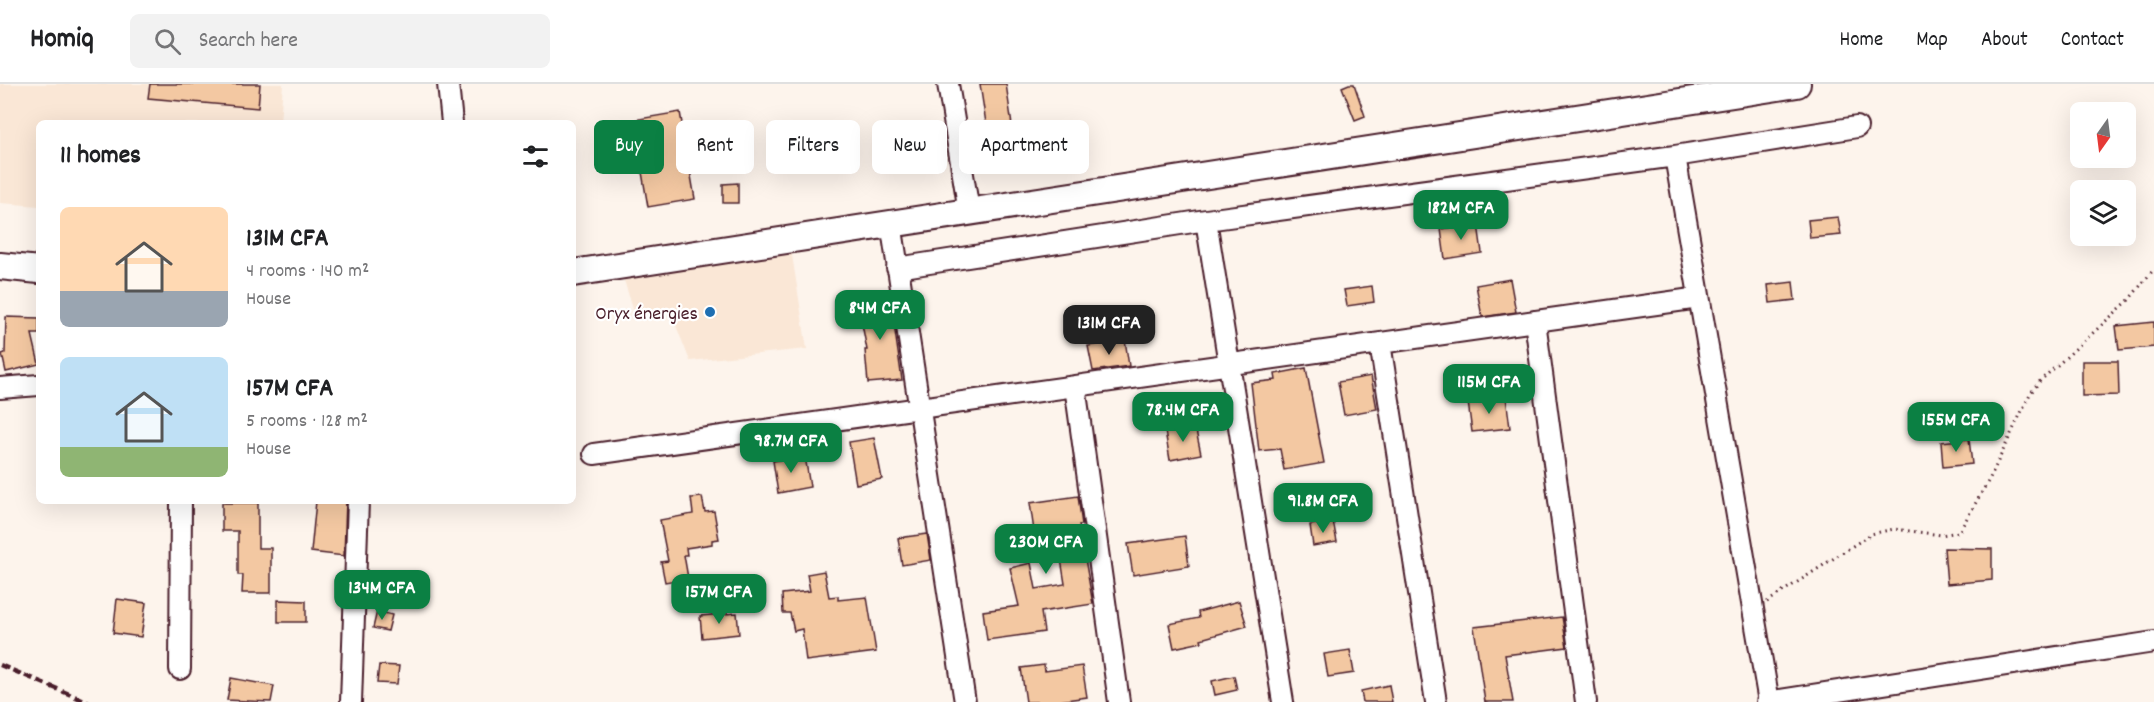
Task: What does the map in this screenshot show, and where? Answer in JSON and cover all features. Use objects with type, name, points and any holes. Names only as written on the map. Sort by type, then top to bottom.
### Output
[{"type":"main road","points":[[576,273],[1797,84]]},
{"type":"main road","points":[[0,266],[36,270]]},
{"type":"street","points":[[448,84],[452,120]]},
{"type":"street","points":[[948,84],[969,211]]},
{"type":"street","points":[[897,268],[1206,220],[1675,156],[1857,127]]},
{"type":"street","points":[[1675,156],[1769,702],[2154,642]]},
{"type":"street","points":[[1206,220],[1283,702]]},
{"type":"street","points":[[891,223],[965,702]]},
{"type":"street","points":[[594,454],[1699,298]]},
{"type":"street","points":[[1535,321],[1586,702]]},
{"type":"street","points":[[1380,343],[1436,702]]},
{"type":"street","points":[[0,388],[36,385]]},
{"type":"street","points":[[1075,386],[1119,702]]},
{"type":"street","points":[[180,669],[181,504]]},
{"type":"street","points":[[351,702],[358,504]]},
{"type":"path","points":[[1753,611],[1871,534],[1894,529],[1941,535],[1959,532],[1990,478],[2030,394],[2040,381],[2128,301],[2154,269]]},
{"type":"shaded area","points":[[0,84],[283,84],[280,120],[36,120],[36,206],[0,203]]},
{"type":"shaded area","points":[[791,249],[807,349],[690,361],[669,308],[634,312],[622,274]]},
{"type":"building","points":[[150,84],[260,84],[258,108],[148,98]]},
{"type":"building","points":[[980,84],[1006,84],[1011,120],[985,120]]},
{"type":"building","points":[[1354,84],[1365,116],[1355,120],[1342,87]]},
{"type":"building","points":[[680,112],[681,120],[676,120],[676,174],[691,174],[695,199],[648,207],[642,174],[664,174],[664,120],[633,120]]},
{"type":"building","points":[[738,183],[738,203],[723,203],[723,184]]},
{"type":"building","points":[[1838,217],[1841,235],[1810,238],[1808,220]]},
{"type":"building","points":[[1478,224],[1482,253],[1445,259],[1441,229]]},
{"type":"building","points":[[1510,279],[1516,312],[1482,317],[1476,285]]},
{"type":"building","points":[[1793,282],[1795,300],[1770,303],[1768,285]]},
{"type":"building","points":[[1372,286],[1374,302],[1347,306],[1344,290]]},
{"type":"building","points":[[890,297],[902,380],[868,383],[865,350],[867,350],[858,303]]},
{"type":"building","points":[[6,317],[36,318],[36,334],[32,334],[36,365],[6,372],[2,354],[5,353]]},
{"type":"building","points":[[2154,322],[2154,347],[2119,350],[2116,326]]},
{"type":"building","points":[[1125,340],[1129,366],[1093,371],[1088,346]]},
{"type":"building","points":[[2082,361],[2118,361],[2119,395],[2082,396]]},
{"type":"building","points":[[1306,368],[1324,463],[1284,470],[1280,449],[1259,451],[1251,383],[1276,380],[1275,374]]},
{"type":"building","points":[[1371,376],[1377,409],[1344,415],[1338,382]]},
{"type":"building","points":[[1506,397],[1510,428],[1472,432],[1468,402]]},
{"type":"building","points":[[1195,426],[1201,454],[1170,460],[1165,431]]},
{"type":"building","points":[[874,438],[882,479],[856,484],[849,442]]},
{"type":"building","points":[[1969,439],[1972,464],[1943,467],[1941,442]]},
{"type":"building","points":[[805,456],[810,487],[778,493],[773,461]]},
{"type":"building","points":[[1078,496],[1082,525],[1079,525],[1093,604],[1041,612],[1044,632],[987,640],[983,611],[1019,606],[1010,568],[1031,563],[1036,589],[1065,584],[1056,528],[1034,531],[1030,503]]},
{"type":"building","points":[[702,497],[705,512],[714,511],[719,539],[712,540],[712,544],[686,548],[687,555],[684,555],[688,578],[665,582],[661,562],[668,561],[660,520],[693,514],[691,498]]},
{"type":"building","points":[[222,504],[258,504],[258,548],[271,548],[271,593],[242,593],[243,575],[238,575],[238,531],[222,531]]},
{"type":"building","points":[[316,504],[346,504],[344,556],[311,552]]},
{"type":"building","points":[[1333,521],[1337,542],[1313,546],[1310,525]]},
{"type":"building","points":[[927,534],[931,560],[902,565],[898,538]]},
{"type":"building","points":[[1185,536],[1189,566],[1133,575],[1128,544]]},
{"type":"building","points":[[1944,548],[1992,549],[1992,580],[1947,584]]},
{"type":"building","points":[[824,571],[829,597],[838,596],[838,600],[867,597],[876,652],[806,661],[802,629],[794,631],[790,613],[783,613],[782,594],[810,591],[807,574]]},
{"type":"building","points":[[397,584],[420,587],[417,606],[394,603]]},
{"type":"building","points":[[117,599],[146,603],[141,637],[113,633]]},
{"type":"building","points":[[278,600],[306,601],[306,622],[278,622]]},
{"type":"building","points":[[1239,601],[1247,626],[1201,639],[1202,642],[1174,648],[1169,624],[1199,618],[1198,612]]},
{"type":"building","points":[[377,611],[392,615],[388,631],[373,628]]},
{"type":"building","points":[[737,613],[739,634],[702,638],[700,616]]},
{"type":"building","points":[[1562,617],[1567,647],[1505,655],[1513,702],[1485,702],[1474,627]]},
{"type":"building","points":[[1350,650],[1354,673],[1328,677],[1324,654]]},
{"type":"building","points":[[379,665],[399,666],[397,684],[377,683]]},
{"type":"building","points":[[1044,665],[1045,671],[1082,666],[1087,697],[1052,702],[1026,702],[1021,668]]},
{"type":"building","points":[[1234,676],[1237,690],[1215,695],[1212,681]]},
{"type":"building","points":[[231,678],[274,686],[271,702],[227,700]]},
{"type":"building","points":[[1389,685],[1392,702],[1363,702],[1361,691]]},
{"type":"railway","points":[[0,665],[88,702]]},
{"type":"place","name":"Oryx énergies","points":[[710,312]]}]
